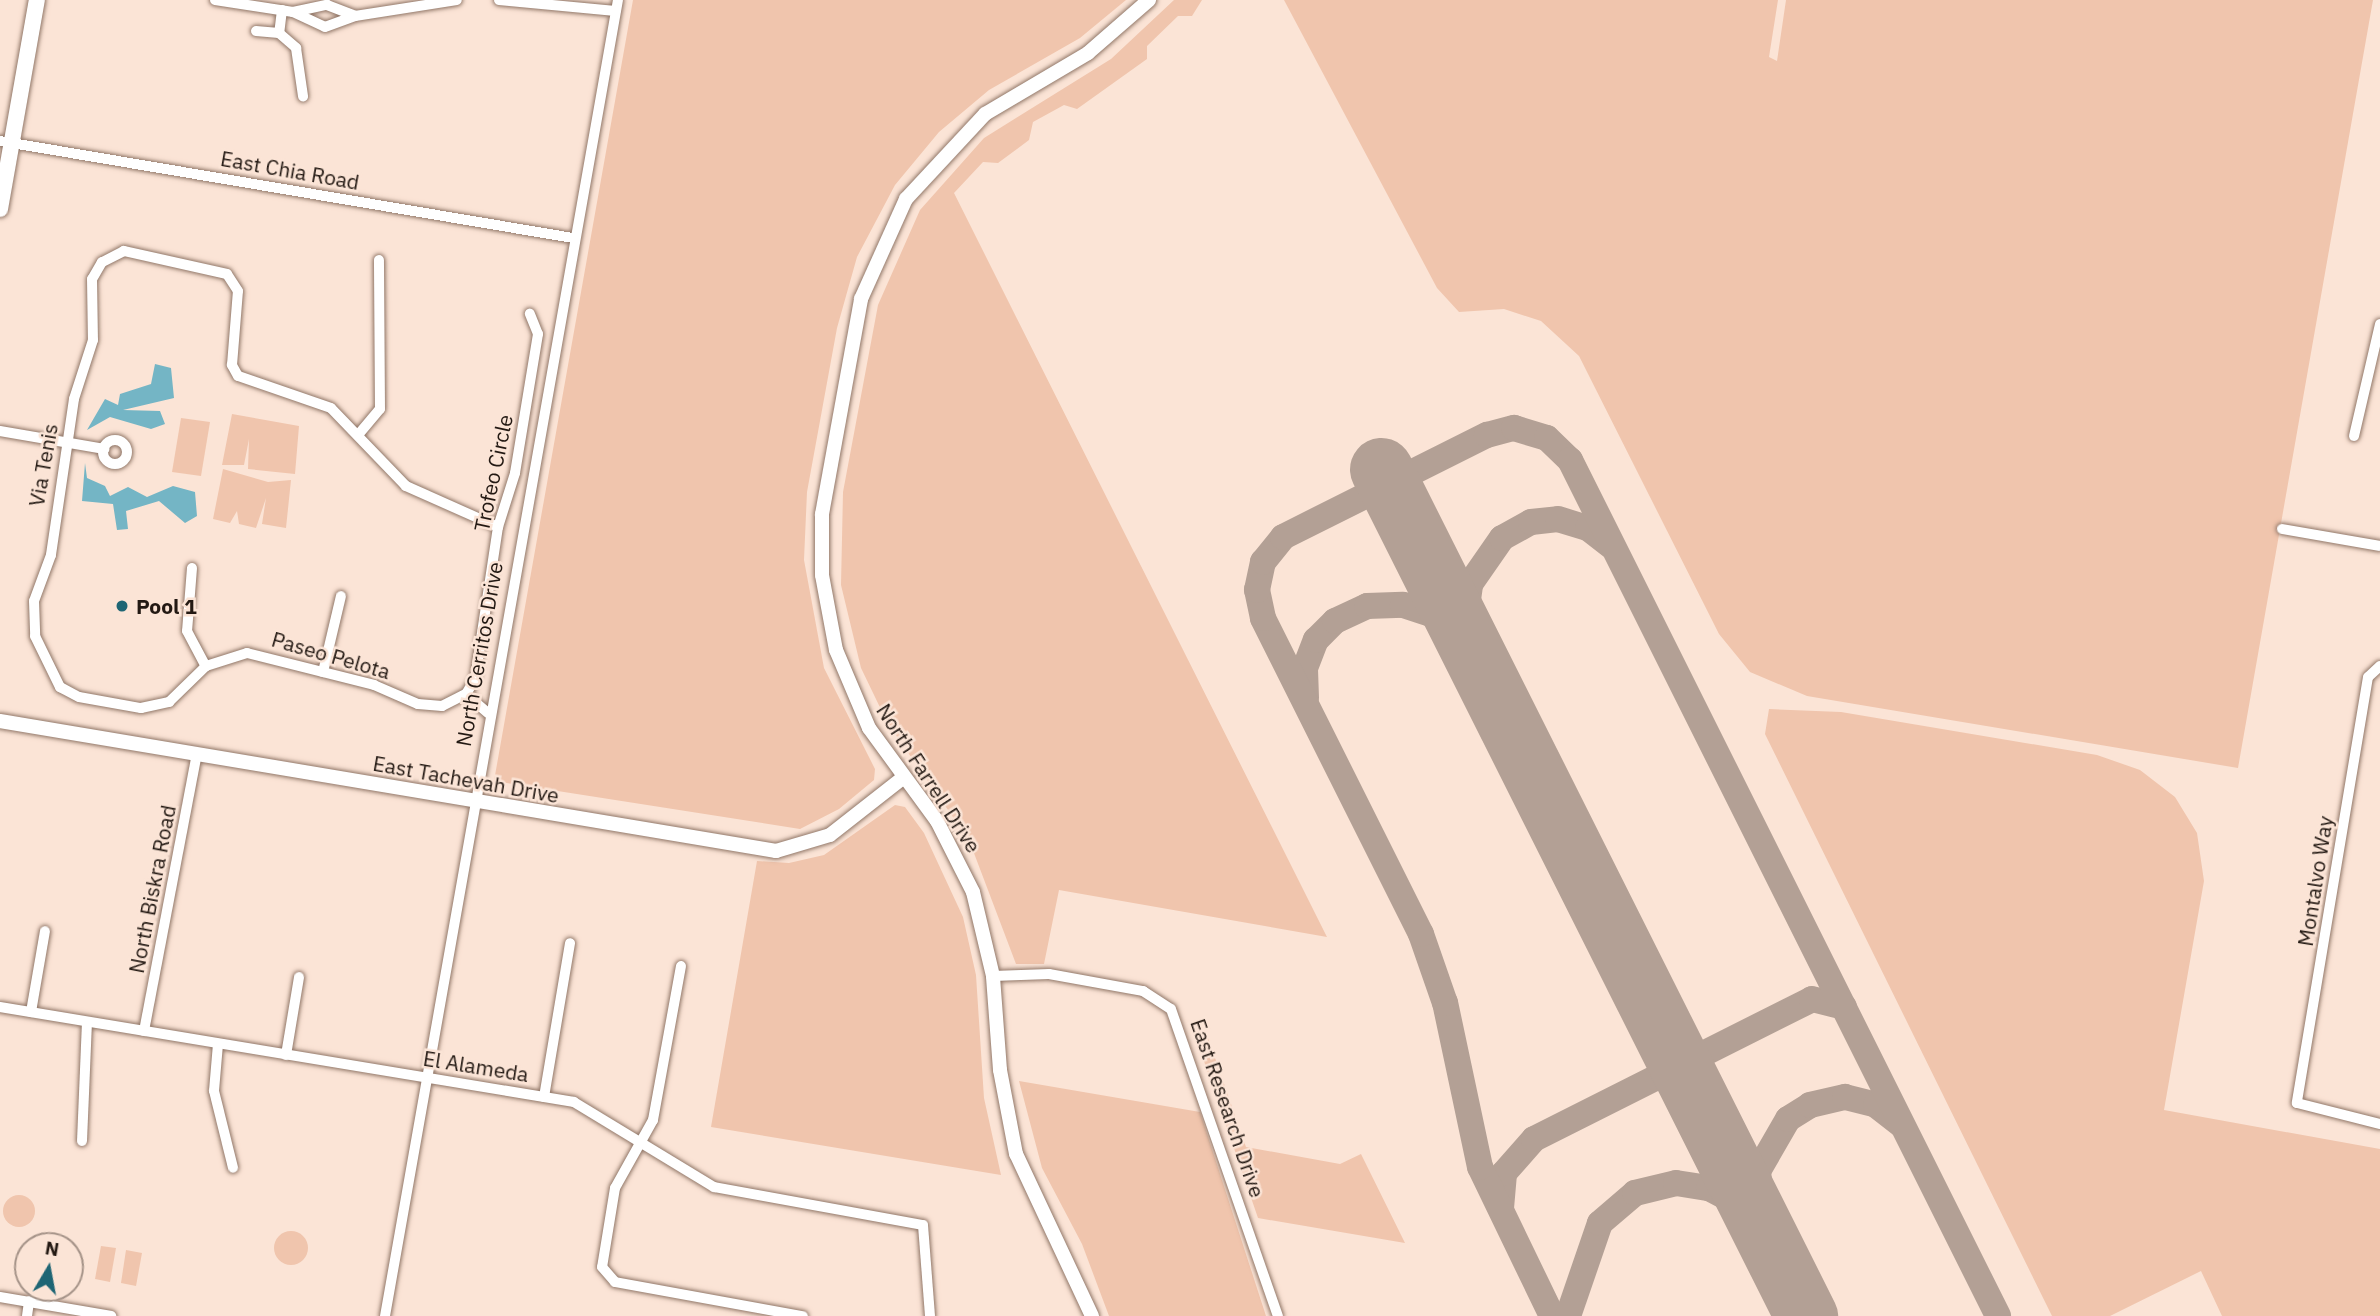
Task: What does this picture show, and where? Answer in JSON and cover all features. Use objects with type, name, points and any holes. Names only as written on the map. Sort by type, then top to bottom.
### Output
[{"type":"main road","points":[[0,209],[6,142],[37,0]]},
{"type":"street","points":[[215,0],[288,11],[325,27],[355,16],[457,0]]},
{"type":"street","points":[[499,0],[616,5]]},
{"type":"street","name":"North Farrell Drive","points":[[1093,1316],[1016,1154],[1000,1070],[993,976],[965,873],[850,689],[822,575],[825,488],[868,277],[906,199],[955,140],[1003,101],[1088,53],[1149,0]]},
{"type":"street","points":[[288,11],[327,5],[355,16]]},
{"type":"street","name":"North Cerritos Drive","points":[[385,1316],[428,1079],[488,713],[616,5]]},
{"type":"street","points":[[279,33],[288,11]]},
{"type":"street","points":[[256,31],[279,33],[296,48],[303,96]]},
{"type":"street","name":"East Chia Road","points":[[6,142],[573,238]]},
{"type":"street","name":"Via Tenis","points":[[60,687],[35,636],[33,612],[51,555],[66,442],[91,351],[92,279],[115,254],[150,254],[227,274],[238,291],[232,365],[238,376],[331,408],[358,435]]},
{"type":"street","points":[[379,260],[380,409],[358,435],[406,486],[498,527]]},
{"type":"street","name":"Trofeo Circle","points":[[466,694],[483,641],[498,527],[515,473],[538,334],[530,314]]},
{"type":"street","points":[[2354,436],[2380,324]]},
{"type":"street","points":[[0,431],[104,449]]},
{"type":"street","points":[[2282,529],[2380,546]]},
{"type":"street","points":[[192,568],[187,631],[206,666]]},
{"type":"street","points":[[323,673],[341,596]]},
{"type":"street","name":"Paseo Pelota","points":[[60,687],[79,697],[152,707],[169,702],[206,666],[247,653],[442,706],[466,694]]},
{"type":"street","name":"Montalvo Way","points":[[2378,667],[2368,677],[2297,1103],[2380,1124]]},
{"type":"street","points":[[466,694],[488,713]]},
{"type":"street","name":"East Tachevah Drive","points":[[0,721],[475,803],[776,851],[830,835],[904,777]]},
{"type":"street","name":"North Biskra Road","points":[[144,1031],[197,753]]},
{"type":"street","points":[[31,1012],[46,931]]},
{"type":"street","points":[[544,1097],[570,943]]},
{"type":"street","points":[[681,966],[653,1120],[615,1188],[602,1267],[607,1277],[803,1316]]},
{"type":"street","name":"East Research Drive","points":[[993,976],[1049,974],[1141,990],[1171,1009],[1278,1316]]},
{"type":"street","points":[[286,1055],[299,977]]},
{"type":"street","name":"El Alameda","points":[[0,1007],[585,1106],[639,1143],[714,1187],[923,1225],[930,1316]]},
{"type":"street","points":[[82,1141],[87,1022]]},
{"type":"street","points":[[218,1044],[214,1091],[233,1168]]},
{"type":"street","points":[[34,1302],[111,1316]]},
{"type":"shaded area","points":[[633,0],[1126,0],[1080,38],[989,90],[939,132],[895,185],[857,257],[837,328],[807,492],[804,560],[824,668],[875,769],[874,780],[839,809],[800,829],[494,781]]},
{"type":"shaded area","points":[[1174,0],[1202,0],[1192,16],[1178,16],[1147,46],[1147,59],[1077,109],[1064,105],[1033,122],[1029,140],[998,163],[983,162],[954,193],[1327,937],[1059,890],[1044,964],[1016,964],[969,840],[888,724],[861,668],[841,585],[843,492],[878,305],[920,210],[984,138],[1111,59]]},
{"type":"shaded area","points":[[1284,0],[1778,0],[1769,57],[1777,61],[1786,0],[2373,0],[2238,768],[1807,696],[1750,672],[1719,634],[1579,356],[1541,321],[1504,309],[1459,312],[1437,288]]},
{"type":"shaded area","points":[[232,414],[299,426],[295,474],[248,469],[249,439],[244,465],[222,465]]},
{"type":"shaded area","points":[[181,418],[210,422],[201,476],[172,472]]},
{"type":"shaded area","points":[[223,469],[268,482],[291,480],[286,528],[262,524],[266,498],[256,528],[239,524],[237,511],[230,523],[213,519]]},
{"type":"shaded area","points":[[1769,709],[1841,712],[2097,755],[2140,770],[2175,797],[2197,833],[2204,881],[2164,1110],[2380,1149],[2380,1316],[2222,1316],[2201,1271],[2110,1316],[2052,1316],[1765,734]]},
{"type":"shaded area","points":[[895,805],[905,807],[924,833],[963,917],[976,975],[984,1098],[1001,1175],[711,1127],[757,861],[789,863],[824,855]]},
{"type":"shaded area","points":[[1206,1032],[1246,1147],[1340,1164],[1361,1154],[1405,1243],[1258,1218],[1195,1035]]},
{"type":"shaded area","points":[[1019,1081],[1200,1112],[1266,1316],[1109,1316],[1082,1244],[1042,1168]]},
{"type":"shaded area","points":[[19,1195],[30,1200],[35,1211],[30,1222],[19,1227],[8,1222],[3,1211],[8,1200]]},
{"type":"shaded area","points":[[291,1231],[303,1236],[308,1248],[303,1260],[291,1265],[279,1260],[274,1248],[279,1236]]},
{"type":"shaded area","points":[[101,1246],[116,1248],[110,1282],[95,1279]]},
{"type":"shaded area","points":[[126,1250],[142,1253],[136,1286],[121,1283]]},
{"type":"water","points":[[155,364],[171,368],[174,398],[123,410],[160,411],[165,424],[151,429],[110,417],[87,430],[105,399],[118,405],[120,394],[151,384]]},
{"type":"water","points":[[85,463],[87,478],[105,486],[110,496],[128,487],[147,497],[173,486],[195,492],[197,516],[185,523],[159,501],[126,511],[128,529],[117,530],[113,504],[82,501]]},
{"type":"taxiway","points":[[1552,1316],[1480,1167],[1445,1003],[1421,934],[1263,618],[1257,590],[1263,562],[1283,537],[1487,435],[1514,428],[1547,438],[1570,460],[1998,1316]]},
{"type":"taxiway","points":[[1474,650],[1466,614],[1470,584],[1502,538],[1531,522],[1558,519],[1588,528],[1611,546]]},
{"type":"taxiway","points":[[1306,698],[1305,668],[1316,640],[1335,621],[1367,606],[1403,605],[1433,615],[1477,659]]},
{"type":"taxiway","points":[[1501,1208],[1504,1173],[1534,1139],[1812,999],[1844,1007]]},
{"type":"taxiway","points":[[1764,1232],[1758,1171],[1788,1119],[1810,1105],[1845,1097],[1876,1105],[1900,1124]]},
{"type":"taxiway","points":[[1568,1316],[1600,1223],[1635,1193],[1676,1183],[1709,1188],[1735,1202],[1765,1235]]},
{"type":"runway","points":[[1381,469],[1806,1316]]},
{"type":"place","name":"Pool 1","points":[[122,606]]}]
